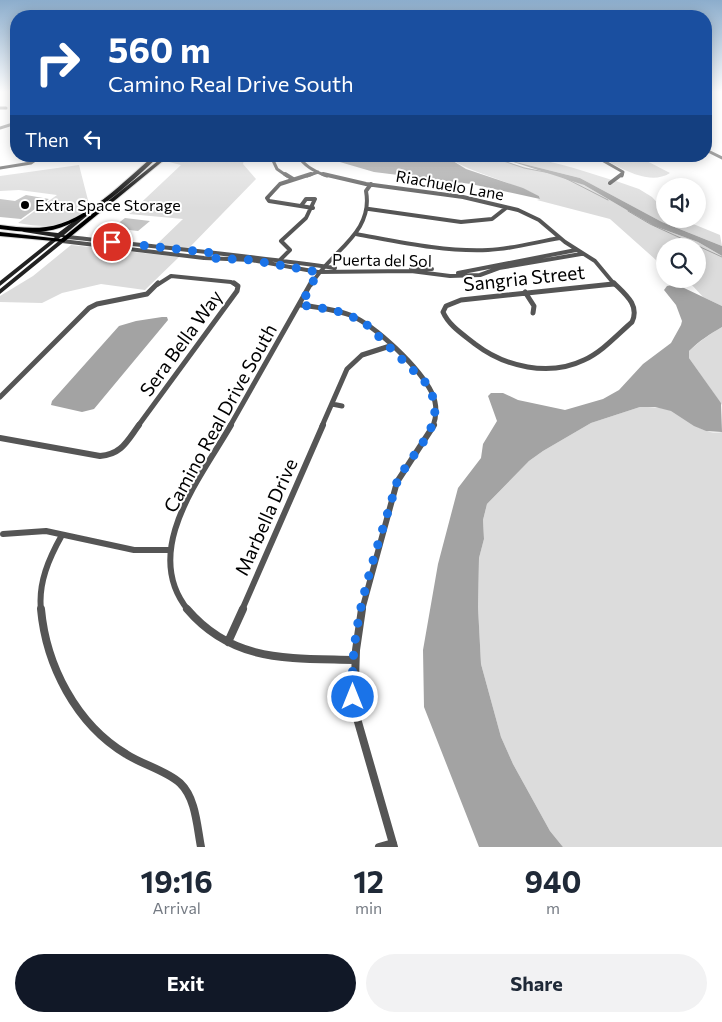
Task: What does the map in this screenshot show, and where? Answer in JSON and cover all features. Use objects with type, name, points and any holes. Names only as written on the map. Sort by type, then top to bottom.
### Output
[{"type":"main road","points":[[0,234],[53,240],[63,238],[86,214],[153,162]]},
{"type":"main road","points":[[0,292],[153,162]]},
{"type":"main road","points":[[21,230],[54,228],[86,214]]},
{"type":"main road","points":[[0,227],[63,238]]},
{"type":"main road","points":[[0,284],[53,240]]},
{"type":"street","points":[[0,168],[31,162]]},
{"type":"street","points":[[274,162],[277,169],[293,180]]},
{"type":"street","name":"Riachuelo Lane","points":[[302,162],[318,172],[371,184],[456,196],[506,208],[536,219],[590,259]]},
{"type":"street","points":[[606,162],[623,172],[621,177],[610,183]]},
{"type":"street","points":[[313,208],[267,199],[276,186],[318,172]]},
{"type":"street","points":[[371,184],[366,192],[370,205],[369,209],[461,222],[492,219],[506,208]]},
{"type":"street","points":[[276,264],[290,250],[281,241],[303,224],[316,200],[314,198],[305,199],[301,206]]},
{"type":"street","name":"Camino Real Drive South","points":[[354,660],[278,657],[241,649],[213,634],[194,617],[179,598],[172,580],[169,561],[178,518],[186,502],[320,269],[356,234],[369,209]]},
{"type":"street","points":[[356,234],[436,247],[472,250],[505,248],[560,238]]},
{"type":"street","name":"Puerta del Sol","points":[[63,238],[240,254],[320,269],[420,268],[452,273],[470,272],[496,265],[576,250]]},
{"type":"street","name":"Puerta del Sol","points":[[63,238],[210,258],[251,260],[320,269],[411,271],[467,276],[582,254]]},
{"type":"street","points":[[210,258],[213,253]]},
{"type":"street","name":"Sangria Street","points":[[590,259],[599,265],[604,274],[633,304],[635,312],[633,319],[588,357],[562,366],[525,366],[494,356],[478,347],[444,315],[446,306],[457,300],[613,284]]},
{"type":"street","name":"Sera Bella Way","points":[[0,397],[94,305],[145,295],[163,279],[174,276],[231,282],[238,286],[237,291],[118,452],[100,456],[0,438]]},
{"type":"street","points":[[525,292],[534,306],[533,313]]},
{"type":"street","points":[[301,305],[350,315],[373,328],[426,383],[436,402],[436,416],[424,440],[405,466],[397,482],[364,594],[356,633],[354,708],[393,845],[379,847]]},
{"type":"street","name":"Marbella Drive","points":[[228,642],[347,369],[354,361],[370,352],[390,346]]},
{"type":"street","points":[[332,404],[342,406]]},
{"type":"street","points":[[2,534],[46,531],[134,550],[170,550]]},
{"type":"street","points":[[62,535],[50,552],[42,576],[40,598],[46,647],[57,677],[75,706],[111,745],[179,782],[185,788],[190,796],[201,847]]},
{"type":"shaded area","points":[[169,162],[244,162],[243,164],[256,179],[187,250],[155,246],[183,219],[129,214],[181,165]]},
{"type":"shaded area","points":[[340,162],[455,162],[466,169],[523,188],[539,196],[540,199],[471,184],[374,172]]},
{"type":"shaded area","points":[[454,162],[507,162],[567,178],[584,185],[656,228],[687,238],[656,238],[656,260],[610,219],[537,200],[540,199],[539,196]]},
{"type":"shaded area","points":[[513,162],[580,178],[656,219],[656,227],[584,185]]},
{"type":"shaded area","points":[[516,162],[549,162],[612,180],[607,183],[610,184],[616,181],[639,189],[656,201],[656,219],[580,178]]},
{"type":"shaded area","points":[[610,162],[649,162],[670,173],[652,178],[624,169]]},
{"type":"shaded area","points":[[79,165],[90,208],[72,220],[56,225],[38,226],[18,223],[57,195],[19,190],[0,191],[0,176]]},
{"type":"shaded area","points":[[660,228],[677,228],[702,238],[687,238]]},
{"type":"shaded area","points":[[677,228],[703,228],[720,235],[722,246]]},
{"type":"shaded area","points":[[706,240],[722,246],[722,256],[706,247]]},
{"type":"shaded area","points":[[71,245],[179,257],[145,290],[101,284],[62,293],[42,303],[0,302],[0,296],[33,276]]},
{"type":"shaded area","points":[[706,247],[722,256],[722,306],[703,297],[695,288],[706,288]]},
{"type":"shaded area","points":[[666,288],[684,288],[722,306],[722,327],[693,347],[689,351],[689,358],[721,403],[722,432],[706,431],[694,426],[671,411],[655,407],[640,407],[591,423],[543,451],[529,461],[487,504],[483,520],[484,539],[479,558],[478,607],[481,664],[501,737],[513,764],[550,831],[563,847],[479,847],[424,707],[423,650],[438,564],[458,488],[481,458],[483,444],[497,421],[488,396],[491,393],[503,393],[518,400],[565,410],[603,399],[619,390],[643,364],[671,343],[681,325],[682,321],[676,305],[664,290]]},
{"type":"shaded area","points":[[167,317],[168,320],[94,409],[82,412],[51,405],[52,401],[119,326]]},
{"type":"shaded area","points":[[722,327],[722,405],[689,358],[689,351]]},
{"type":"shaded area","points":[[640,407],[668,410],[702,429],[715,433],[722,432],[722,847],[563,847],[550,831],[513,764],[501,737],[481,664],[478,607],[479,558],[484,539],[483,520],[487,504],[529,461],[543,451],[591,423]]},
{"type":"building","name":"Extra Space Storage","points":[[26,195],[49,199],[21,219],[0,217],[0,199],[15,201]]},
{"type":"building","points":[[125,218],[150,221],[138,231],[112,228]]},
{"type":"waterway","points":[[506,162],[524,168],[550,173]]},
{"type":"waterway","points":[[561,176],[608,200]]},
{"type":"waterway","points":[[628,211],[650,224],[722,257]]},
{"type":"place","name":"Extra Space Storage","points":[[25,205]]},
{"type":"route","points":[[112,242],[213,253],[210,258],[251,260],[318,272],[301,305],[334,310],[363,321],[373,328],[426,383],[432,392],[436,402],[436,416],[431,429],[405,466],[397,482],[364,594],[356,633],[353,697]]}]
